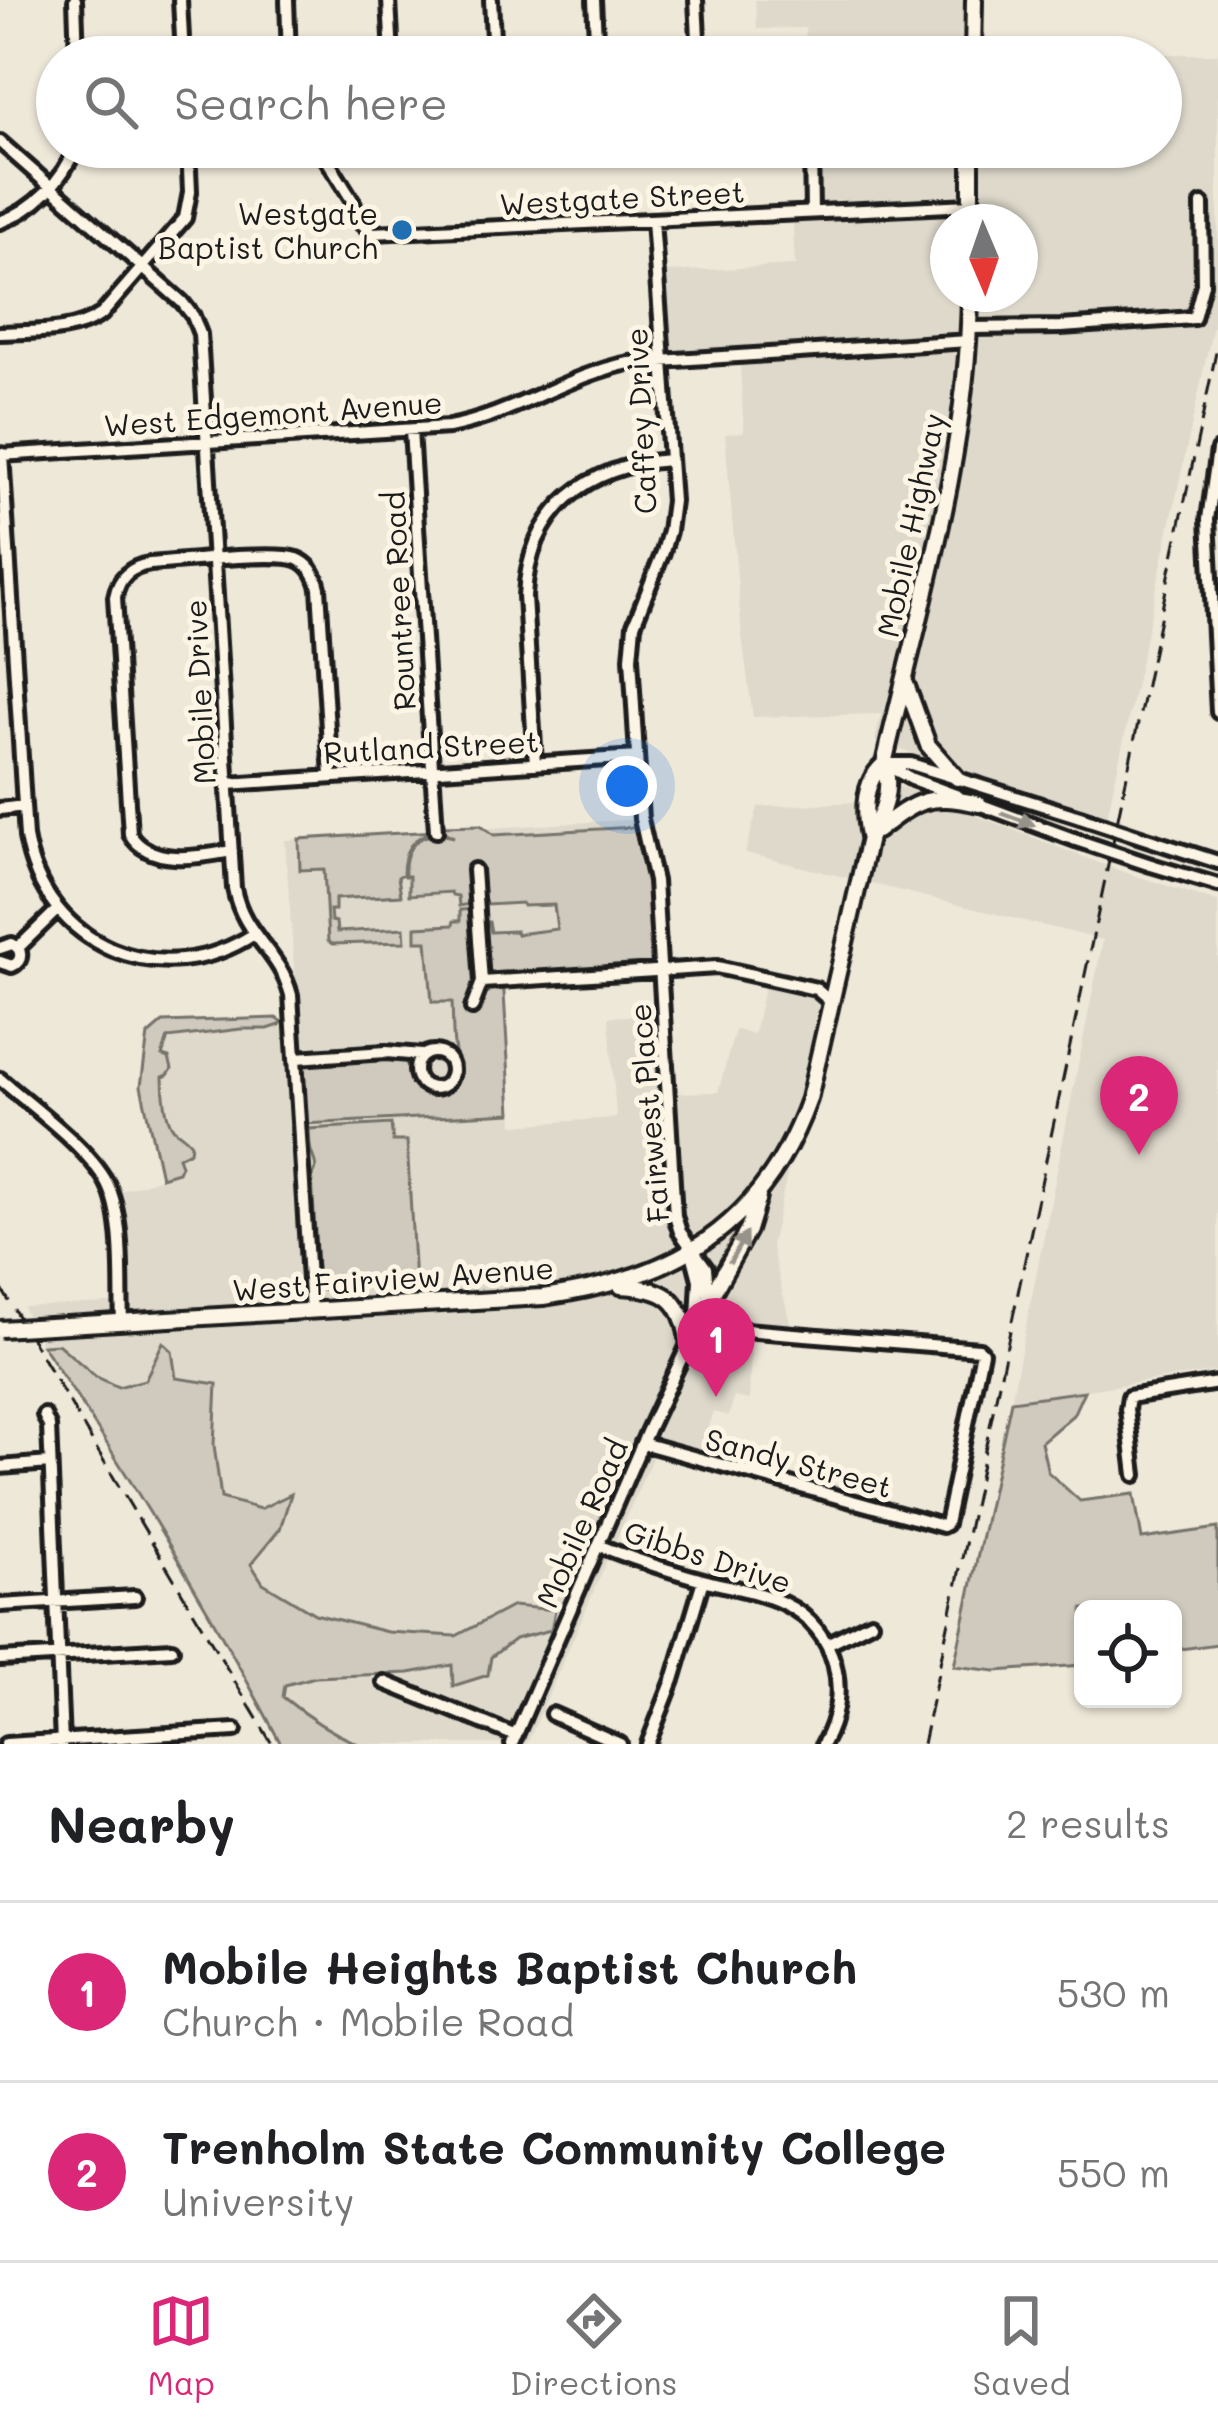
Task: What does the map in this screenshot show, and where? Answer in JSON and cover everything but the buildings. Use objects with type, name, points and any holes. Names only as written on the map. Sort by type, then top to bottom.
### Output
[{"type":"main road","points":[[973,36],[974,0]]},
{"type":"main road","points":[[971,168],[971,204]]},
{"type":"main road","name":"Mobile Highway","points":[[760,1192],[801,1120],[814,1079],[869,838],[890,780],[884,764],[953,471],[970,312]]},
{"type":"main road","points":[[904,680],[928,745],[957,778]]},
{"type":"main road","points":[[869,838],[921,802],[950,798],[979,804]]},
{"type":"main road","points":[[709,1300],[748,1230],[760,1192]]},
{"type":"main road","name":"West Fairview Avenue","points":[[0,1329],[543,1297],[610,1285],[692,1250],[760,1192]]},
{"type":"main road","points":[[610,1285],[640,1287],[667,1296],[693,1330]]},
{"type":"street","points":[[74,0],[76,36]]},
{"type":"street","points":[[180,0],[182,36]]},
{"type":"street","points":[[287,0],[289,36]]},
{"type":"street","points":[[389,0],[391,36]]},
{"type":"street","points":[[491,0],[493,36]]},
{"type":"street","points":[[594,0],[596,36]]},
{"type":"street","points":[[696,0],[698,36]]},
{"type":"street","name":"Mobile Drive","points":[[0,142],[188,308],[202,341],[237,902],[245,923],[278,961],[293,1007],[311,1311]]},
{"type":"street","points":[[0,222],[29,207],[66,168]]},
{"type":"street","points":[[0,333],[88,323],[108,308],[181,224],[188,208],[189,168]]},
{"type":"street","name":"Westgate Street","points":[[333,168],[364,227],[372,233],[930,207]]},
{"type":"street","points":[[811,168],[812,212]]},
{"type":"street","name":"West Edgemont Avenue","points":[[1,454],[448,427],[480,420],[598,370],[629,363],[1194,318],[1203,284],[1202,204]]},
{"type":"street","name":"Caffey Drive","points":[[652,220],[673,501],[669,531],[632,638],[640,819],[655,881],[660,970]]},
{"type":"street","name":"Rountree Road","points":[[411,430],[436,830]]},
{"type":"street","points":[[1218,450],[1209,502],[1218,712]]},
{"type":"street","points":[[1,454],[26,837],[50,900],[74,927],[98,943],[150,959],[206,956],[254,934]]},
{"type":"street","points":[[535,764],[524,596],[536,542],[559,506],[587,482],[626,466],[670,460]]},
{"type":"street","points":[[232,851],[154,855],[134,841],[128,825],[115,608],[118,584],[125,574],[142,565],[214,560],[289,557],[303,562],[314,573],[319,588],[332,776]]},
{"type":"street","name":"Rutland Street","points":[[228,784],[637,757]]},
{"type":"street","points":[[884,764],[911,764],[1218,862]]},
{"type":"street","points":[[884,764],[912,779],[1076,840],[1218,885]]},
{"type":"street","points":[[0,809],[24,806]]},
{"type":"street","points":[[472,1008],[482,982],[474,870]]},
{"type":"street","points":[[19,948],[58,910]]},
{"type":"street","points":[[0,948],[9,943],[19,948]]},
{"type":"street","points":[[0,962],[15,965],[19,948]]},
{"type":"street","points":[[482,982],[721,967],[816,989],[831,1002]]},
{"type":"street","name":"Fairwest Place","points":[[660,970],[675,1216],[692,1250]]},
{"type":"street","points":[[296,1058],[386,1052],[422,1055]]},
{"type":"street","points":[[0,1079],[81,1150],[109,1186],[117,1220],[122,1322]]},
{"type":"street","points":[[692,1250],[706,1268],[709,1300]]},
{"type":"street","name":"Mobile Road","points":[[692,1250],[699,1280],[693,1330]]},
{"type":"street","name":"Mobile Road","points":[[514,1740],[709,1300]]},
{"type":"street","name":"Sandy Street","points":[[642,1443],[944,1525],[981,1350],[693,1330]]},
{"type":"street","points":[[1136,1475],[1129,1397],[1218,1383]]},
{"type":"street","points":[[44,1415],[49,1426],[62,1742]]},
{"type":"street","points":[[0,1467],[50,1463]]},
{"type":"street","name":"Gibbs Drive","points":[[598,1545],[784,1603],[829,1643]]},
{"type":"street","points":[[648,1744],[703,1580]]},
{"type":"street","points":[[0,1605],[135,1597]]},
{"type":"street","points":[[823,1744],[838,1694],[829,1643],[871,1622]]},
{"type":"street","points":[[0,1659],[172,1649]]},
{"type":"street","points":[[383,1682],[514,1740]]},
{"type":"street","points":[[552,1714],[620,1744]]},
{"type":"street","points":[[6,1744],[236,1730]]},
{"type":"shaded area","points":[[755,0],[984,0],[983,36],[805,36],[805,28],[757,29]]},
{"type":"shaded area","points":[[1182,54],[1218,54],[1218,303],[1107,817],[875,741],[881,714],[753,717],[725,434],[744,432],[739,349],[671,352],[667,272],[795,265],[792,207],[805,205],[805,168],[1182,168]]},
{"type":"shaded area","points":[[867,774],[1118,870],[1218,902],[1218,1371],[1011,1401],[1103,940],[745,853],[758,807],[859,802]]},
{"type":"shaded area","points":[[641,819],[660,970],[503,981],[513,1125],[616,1118],[609,1017],[667,1014],[673,1093],[718,1092],[735,1030],[754,1034],[768,970],[845,986],[813,1107],[791,1158],[771,1245],[791,1327],[752,1325],[749,1400],[734,1397],[729,1416],[714,1412],[698,1454],[659,1442],[527,1744],[358,1744],[305,1715],[283,1697],[285,1685],[315,1677],[409,1673],[453,1665],[453,1685],[515,1639],[551,1630],[513,1606],[456,1636],[387,1632],[315,1614],[263,1583],[251,1564],[280,1529],[290,1495],[260,1509],[221,1498],[214,1445],[217,1384],[175,1378],[172,1351],[145,1380],[118,1387],[95,1376],[59,1344],[42,1345],[23,1307],[128,1302],[118,1192],[168,1176],[178,1157],[190,1151],[186,1135],[166,1119],[162,1086],[163,1076],[168,1075],[162,1056],[168,1037],[298,1024],[285,840]]},
{"type":"shaded area","points":[[481,825],[494,835],[634,827],[649,893],[656,962],[653,966],[503,976],[511,1113],[305,1124],[304,1064],[402,1058],[423,1090],[441,1092],[456,1083],[460,1067],[452,1002],[432,1002],[427,941],[416,941],[416,927],[453,925],[460,921],[460,910],[480,909],[480,922],[489,922],[491,932],[557,929],[554,905],[486,905],[485,901],[459,906],[458,896],[451,892],[409,895],[405,864],[417,841],[433,835],[454,837],[442,831],[442,826]]},
{"type":"shaded area","points":[[436,831],[415,840],[407,851],[403,874],[398,877],[401,895],[335,899],[335,910],[330,910],[337,932],[404,928],[405,942],[328,941],[324,869],[300,870],[299,839]]},
{"type":"shaded area","points":[[276,1018],[280,1025],[268,1029],[168,1038],[162,1056],[169,1058],[172,1069],[163,1077],[167,1113],[172,1126],[191,1144],[190,1151],[178,1157],[178,1172],[161,1177],[141,1086],[148,1035],[163,1022]]},
{"type":"shaded area","points":[[391,1124],[393,1141],[407,1141],[415,1283],[318,1290],[312,1176],[316,1166],[309,1129]]},
{"type":"shaded area","points":[[163,1342],[172,1351],[176,1378],[217,1384],[214,1445],[221,1498],[260,1509],[291,1494],[280,1529],[251,1564],[263,1583],[315,1614],[387,1632],[456,1636],[513,1606],[555,1610],[551,1630],[515,1639],[491,1657],[488,1675],[453,1686],[452,1665],[409,1673],[315,1677],[285,1685],[283,1697],[358,1744],[281,1744],[167,1542],[42,1345],[58,1344],[95,1376],[118,1387],[145,1380]]},
{"type":"shaded area","points":[[1084,1391],[1073,1415],[1041,1442],[1048,1472],[1080,1501],[1134,1494],[1142,1539],[1218,1528],[1218,1644],[1182,1649],[1182,1600],[1074,1600],[1074,1666],[996,1671],[954,1666],[1011,1401]]},
{"type":"railway","points":[[923,1744],[1218,343]]},
{"type":"railway","points":[[0,1286],[272,1744]]},
{"type":"place","name":"Westgate Baptist Church","points":[[402,230]]},
{"type":"place","name":"Trenholm State Community College","points":[[1139,1155]]},
{"type":"place","name":"Mobile Heights Baptist Church","points":[[716,1397]]}]
